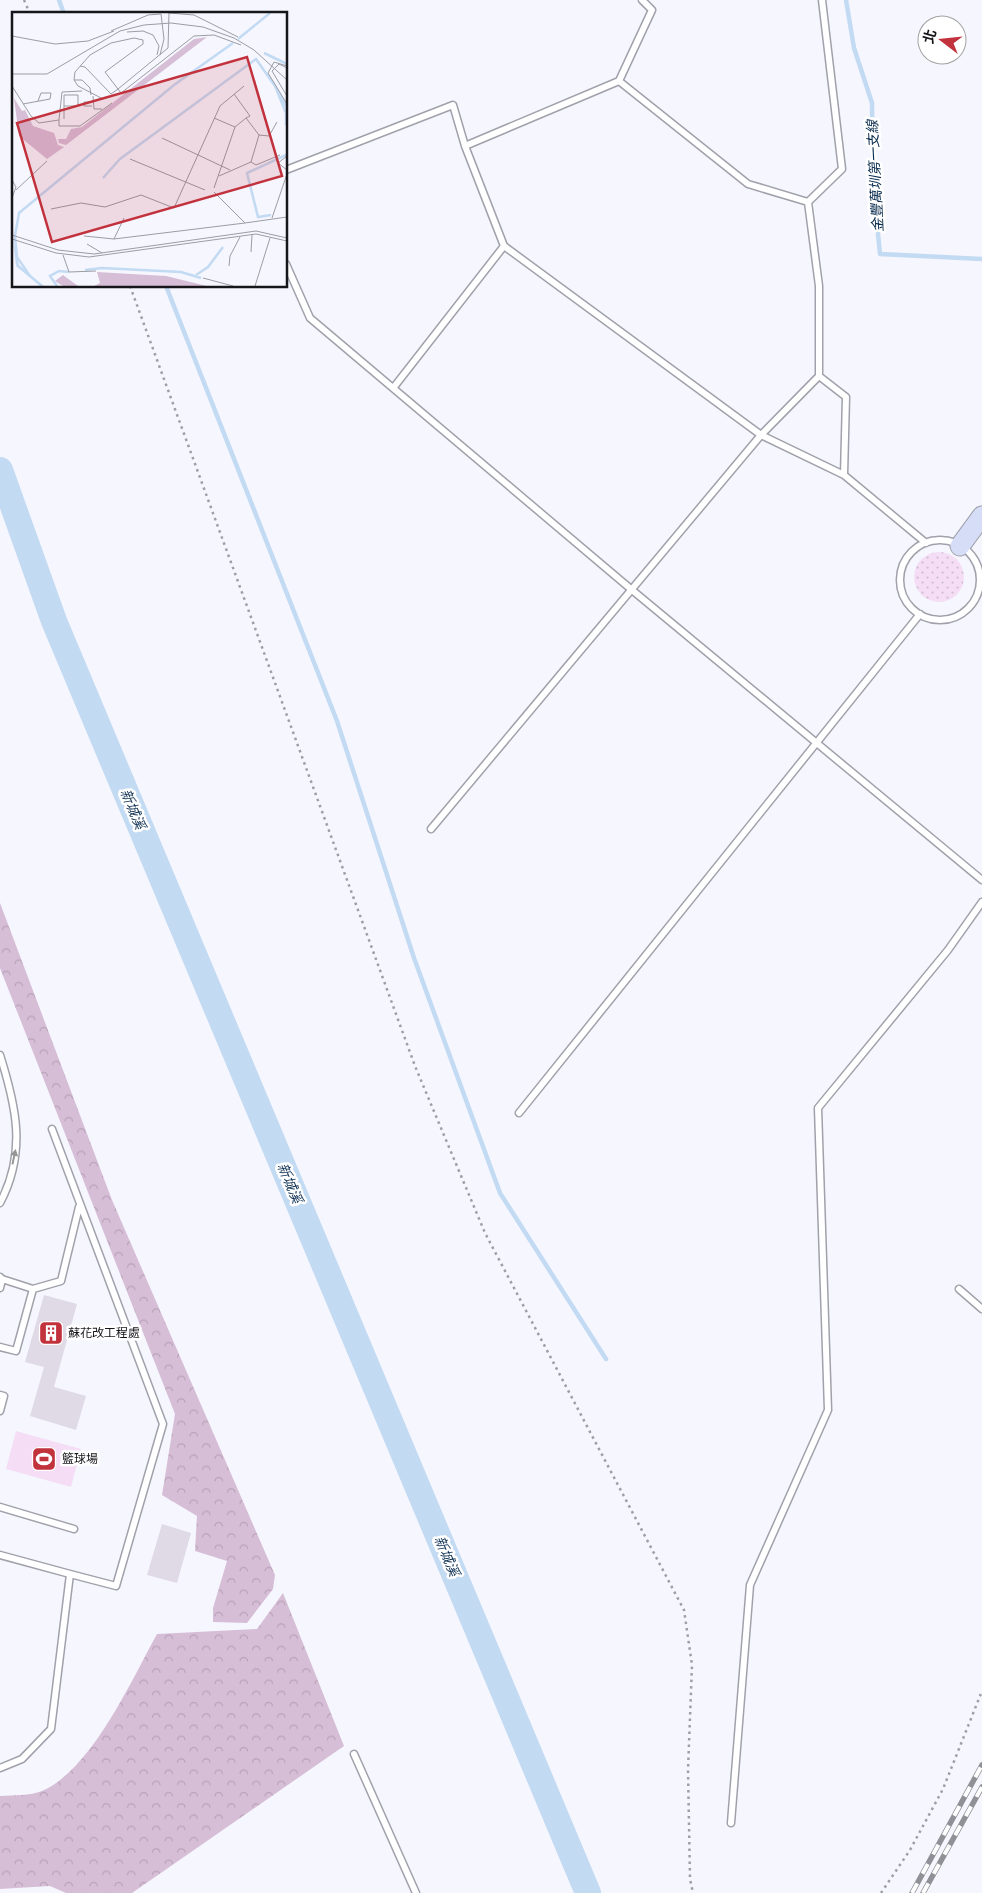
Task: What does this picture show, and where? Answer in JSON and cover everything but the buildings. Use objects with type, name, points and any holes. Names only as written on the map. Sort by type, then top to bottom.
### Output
[{"type":"street","points":[[960,546],[982,516]]},
{"type":"lane","points":[[465,146],[619,81],[652,10],[642,0]]},
{"type":"lane","points":[[808,202],[842,169],[822,0]]},
{"type":"lane","points":[[619,81],[748,184],[808,202]]},
{"type":"lane","points":[[288,169],[453,105],[465,146],[504,246],[761,434],[844,475],[926,543]]},
{"type":"lane","points":[[431,829],[761,434],[819,376],[818,286],[808,202]]},
{"type":"lane","points":[[394,387],[504,246]]},
{"type":"lane","points":[[288,268],[310,318],[632,590],[982,880]]},
{"type":"lane","points":[[819,376],[846,397],[844,475]]},
{"type":"lane","points":[[947,541],[960,546],[970,555],[979,573],[979,587],[974,600],[965,611],[946,620],[933,620],[920,614],[905,600],[900,587],[900,573],[909,554],[926,543],[947,541]]},
{"type":"lane","points":[[519,1113],[920,614]]},
{"type":"lane","points":[[731,1823],[750,1585],[828,1410],[818,1108],[948,950],[982,902]]},
{"type":"lane","points":[[0,1055],[12,1093],[18,1140],[7,1190],[0,1203]]},
{"type":"lane","points":[[0,1555],[116,1586],[163,1424],[52,1129]]},
{"type":"lane","points":[[0,1288],[1,1278],[33,1289],[61,1281],[80,1205]]},
{"type":"lane","points":[[0,1346],[16,1351],[33,1289]]},
{"type":"lane","points":[[958,1289],[982,1310]]},
{"type":"lane","points":[[0,1395],[4,1396],[0,1412]]},
{"type":"lane","points":[[0,1507],[74,1529]]},
{"type":"lane","points":[[0,1768],[22,1759],[51,1729],[70,1574]]},
{"type":"lane","points":[[354,1754],[416,1893]]},
{"type":"path","points":[[24,0],[29,12]]},
{"type":"path","points":[[131,288],[415,1066],[485,1233],[684,1610],[692,1665],[688,1770],[690,1879],[693,1893]]},
{"type":"path","points":[[881,1893],[910,1850],[943,1789],[982,1691]]},
{"type":"shaded area","points":[[934,552],[944,552],[957,559],[964,572],[964,582],[957,595],[944,602],[934,602],[925,598],[918,591],[914,582],[914,572],[918,563],[925,556]]},
{"type":"shaded area","name":"籃球場","points":[[16,1431],[81,1449],[71,1487],[6,1469]]},
{"type":"green space","points":[[0,903],[112,1200],[275,1575],[273,1589],[247,1623],[213,1622],[213,1608],[227,1561],[195,1551],[197,1516],[162,1495],[175,1414],[0,968]]},
{"type":"green space","points":[[283,1593],[344,1746],[132,1893],[66,1893],[50,1886],[0,1889],[0,1796],[27,1795],[42,1791],[60,1780],[77,1764],[94,1744],[108,1722],[157,1634],[257,1629]]},
{"type":"waterway","points":[[59,0],[63,12]]},
{"type":"waterway","name":"金豐萬圳第一支線","points":[[846,0],[854,48],[872,103],[873,185],[880,254],[982,259]]},
{"type":"waterway","points":[[167,288],[337,721],[414,958],[500,1193],[606,1359]]},
{"type":"waterway","name":"新城溪","points":[[0,470],[54,621],[588,1893]]},
{"type":"railway","points":[[912,1893],[982,1765]]},
{"type":"railway","points":[[923,1893],[982,1787]]},
{"type":"place","name":"蘇花改工程處","points":[[51,1333]]},
{"type":"place","name":"籃球場","points":[[44,1459]]}]
